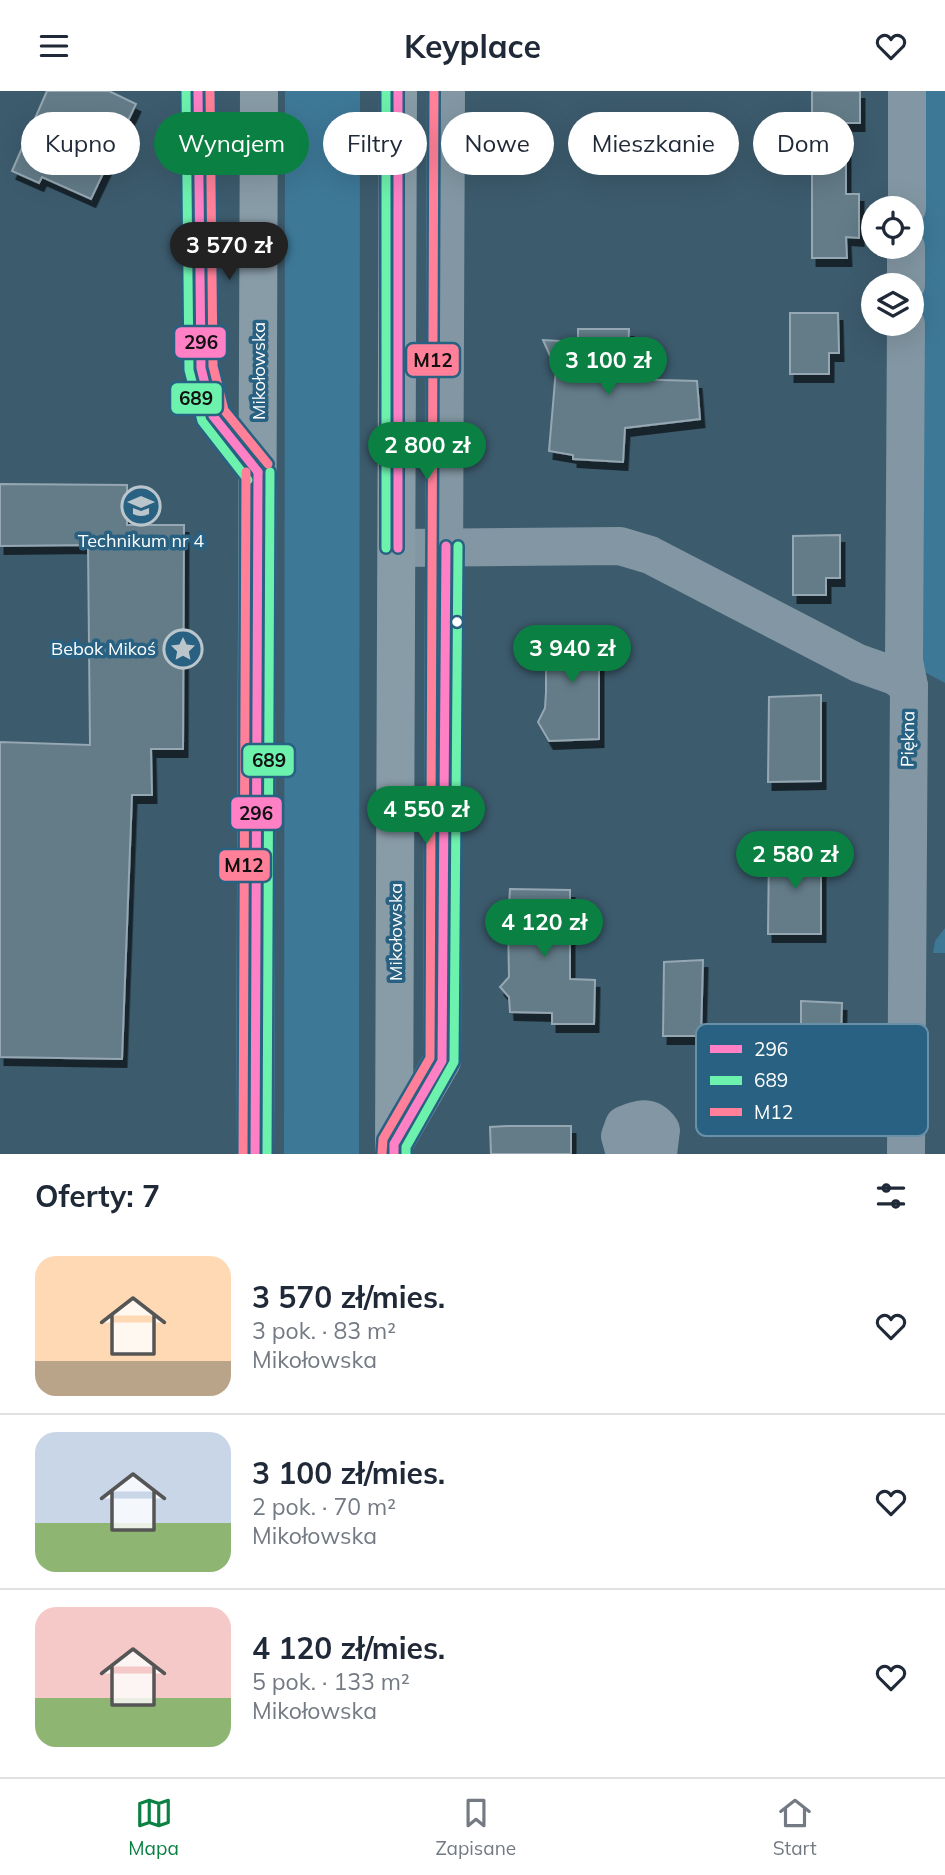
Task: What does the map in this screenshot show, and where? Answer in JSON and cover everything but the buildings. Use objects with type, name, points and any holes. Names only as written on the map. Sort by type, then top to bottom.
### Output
[{"type":"main road","name":"Mikołowska","points":[[256,1154],[260,91]]},
{"type":"main road","name":"Mikołowska","points":[[394,1149],[398,91]]},
{"type":"street","name":"Mikołowska","points":[[394,1149],[442,1062],[446,91]]},
{"type":"street","points":[[907,91],[907,196]]},
{"type":"street","name":"Piękna","points":[[906,336],[904,661],[909,686],[907,1024]]},
{"type":"street","points":[[398,548],[620,546],[650,555],[858,663],[895,676],[909,686]]},
{"type":"street","points":[[625,1154],[620,1136],[624,1125],[645,1118],[655,1121],[661,1130],[658,1154]]},
{"type":"street","name":"Piękna","points":[[906,1136],[906,1154]]},
{"type":"lane","points":[[198,91],[201,368],[213,416],[258,472]]},
{"type":"shaded area","points":[[210,91],[217,91],[217,112],[210,112]]},
{"type":"shaded area","points":[[285,91],[360,91],[360,112],[323,112],[323,175],[360,175],[359,1154],[284,1154],[285,175],[309,175],[309,112],[285,112]]},
{"type":"shaded area","points":[[913,91],[945,91],[945,683],[904,661],[909,336],[924,336],[924,273],[910,273],[910,259],[924,259],[924,196],[911,196]]},
{"type":"shaded area","points":[[209,175],[217,175],[216,369],[213,373],[208,366]]},
{"type":"shaded area","points":[[945,928],[945,953],[933,953],[935,941]]},
{"type":"transit line","name":"689","points":[[186,91],[189,370],[202,421],[248,480]]},
{"type":"transit line","name":"296","points":[[198,91],[201,368],[213,416],[258,472]]},
{"type":"transit line","name":"M12","points":[[210,91],[213,366],[224,410],[268,464]]},
{"type":"transit line","name":"689","points":[[386,91],[386,548]]},
{"type":"transit line","name":"296","points":[[398,91],[398,548]]},
{"type":"transit line","name":"M12","points":[[382,1154],[383,1139],[430,1058],[434,91]]},
{"type":"transit line","name":"M12","points":[[243,1154],[246,472]]},
{"type":"transit line","name":"296","points":[[255,1154],[258,472]]},
{"type":"transit line","name":"689","points":[[267,1154],[270,472]]},
{"type":"transit line","name":"296","points":[[394,1154],[394,1144],[442,1061],[446,546]]},
{"type":"transit line","name":"689","points":[[406,1154],[406,1147],[454,1062],[458,546]]},
{"type":"place","name":"Technikum nr 4","points":[[141,506]]},
{"type":"place","name":"Bebok Mikoś","points":[[183,649]]}]
